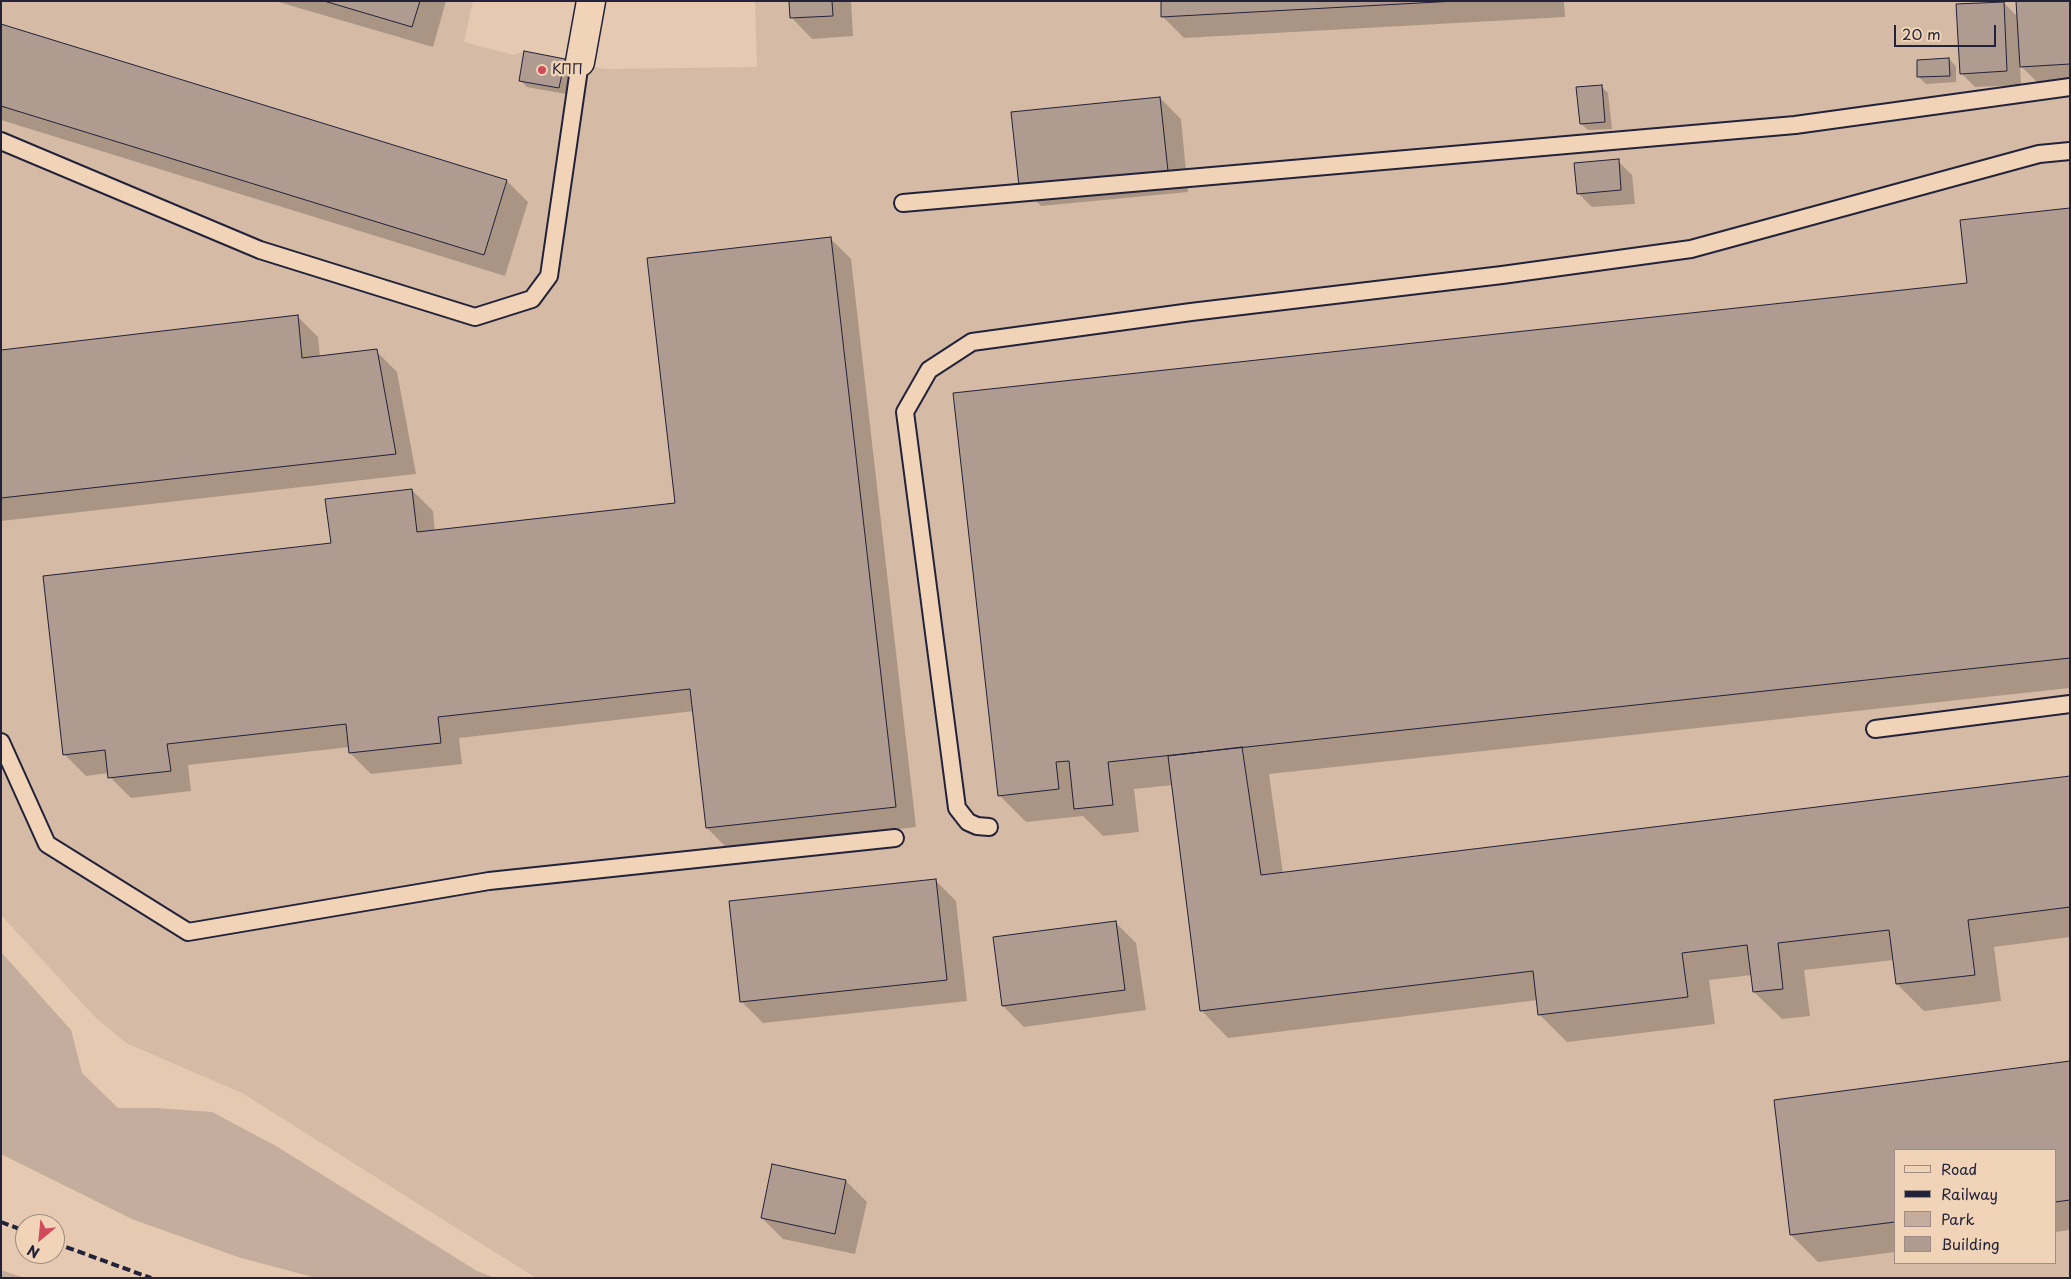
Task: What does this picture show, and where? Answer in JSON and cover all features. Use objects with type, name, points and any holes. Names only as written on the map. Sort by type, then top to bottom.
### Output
[{"type":"street","points":[[580,62],[591,1]]},
{"type":"lane","points":[[1,141],[260,250],[475,318],[532,299],[549,276],[580,62]]},
{"type":"lane","points":[[903,203],[1795,125],[2070,87]]},
{"type":"lane","points":[[989,827],[977,826],[968,822],[957,808],[905,412],[929,370],[972,342],[1191,312],[1502,275],[1691,249],[2039,154],[2070,151]]},
{"type":"lane","points":[[1875,729],[2070,704]]},
{"type":"lane","points":[[1,742],[47,844],[188,932],[489,881],[895,838]]},
{"type":"shaded area","points":[[1,1],[473,1],[464,42],[514,55],[524,51],[604,69],[757,67],[755,1],[2070,1],[2070,1278],[536,1278],[242,1093],[126,1043],[94,1016],[1,915]]},
{"type":"green space","points":[[1,952],[71,1030],[82,1073],[118,1108],[156,1108],[212,1112],[276,1146],[477,1271],[495,1278],[316,1278],[238,1257],[132,1219],[1,1154]]},
{"type":"green space","points":[[1,1270],[25,1278],[1,1278]]},
{"type":"building","points":[[324,1],[420,1],[412,27]]},
{"type":"building","points":[[789,1],[832,1],[833,16],[790,18]]},
{"type":"building","points":[[1161,1],[1456,1],[1161,17]]},
{"type":"building","points":[[2016,1],[2070,1],[2070,64],[2020,67]]},
{"type":"building","points":[[2004,2],[2007,71],[1960,74],[1956,4]]},
{"type":"building","points":[[1,24],[507,180],[484,255],[1,106]]},
{"type":"building","name":"КПП","points":[[524,51],[565,59],[559,88],[519,81]]},
{"type":"building","points":[[1949,58],[1950,76],[1917,77],[1917,60]]},
{"type":"building","points":[[1602,85],[1605,122],[1580,124],[1576,87]]},
{"type":"building","points":[[1160,97],[1168,171],[1019,186],[1011,112]]},
{"type":"building","points":[[1619,159],[1621,190],[1577,194],[1574,163]]},
{"type":"building","points":[[2070,208],[2070,658],[1108,762],[1113,805],[1074,809],[1069,761],[1056,762],[1059,789],[998,796],[953,393],[1967,283],[1960,220]]},
{"type":"building","points":[[831,237],[896,807],[706,828],[690,689],[438,717],[441,743],[349,753],[346,724],[167,744],[171,771],[108,778],[105,750],[63,755],[43,576],[331,543],[325,499],[412,489],[417,532],[675,503],[647,258]]},
{"type":"building","points":[[298,315],[302,358],[377,349],[396,454],[1,498],[1,350]]},
{"type":"building","points":[[1242,747],[1261,875],[2070,776],[2070,907],[1968,920],[1975,975],[1896,984],[1889,930],[1778,943],[1783,989],[1753,992],[1747,945],[1682,953],[1688,997],[1538,1015],[1533,971],[1200,1011],[1168,756]]},
{"type":"building","points":[[936,879],[947,980],[740,1002],[729,901]]},
{"type":"building","points":[[1116,921],[1125,990],[1002,1006],[993,937]]},
{"type":"building","points":[[2070,1061],[2070,1200],[2056,1202],[2056,1149],[1894,1149],[1894,1222],[1790,1235],[1774,1100]]},
{"type":"building","points":[[772,1164],[846,1180],[835,1234],[761,1218]]},
{"type":"railway","points":[[1,1222],[15,1227]]},
{"type":"railway","points":[[65,1247],[151,1278]]},
{"type":"place","name":"КПП","points":[[542,70]]}]
